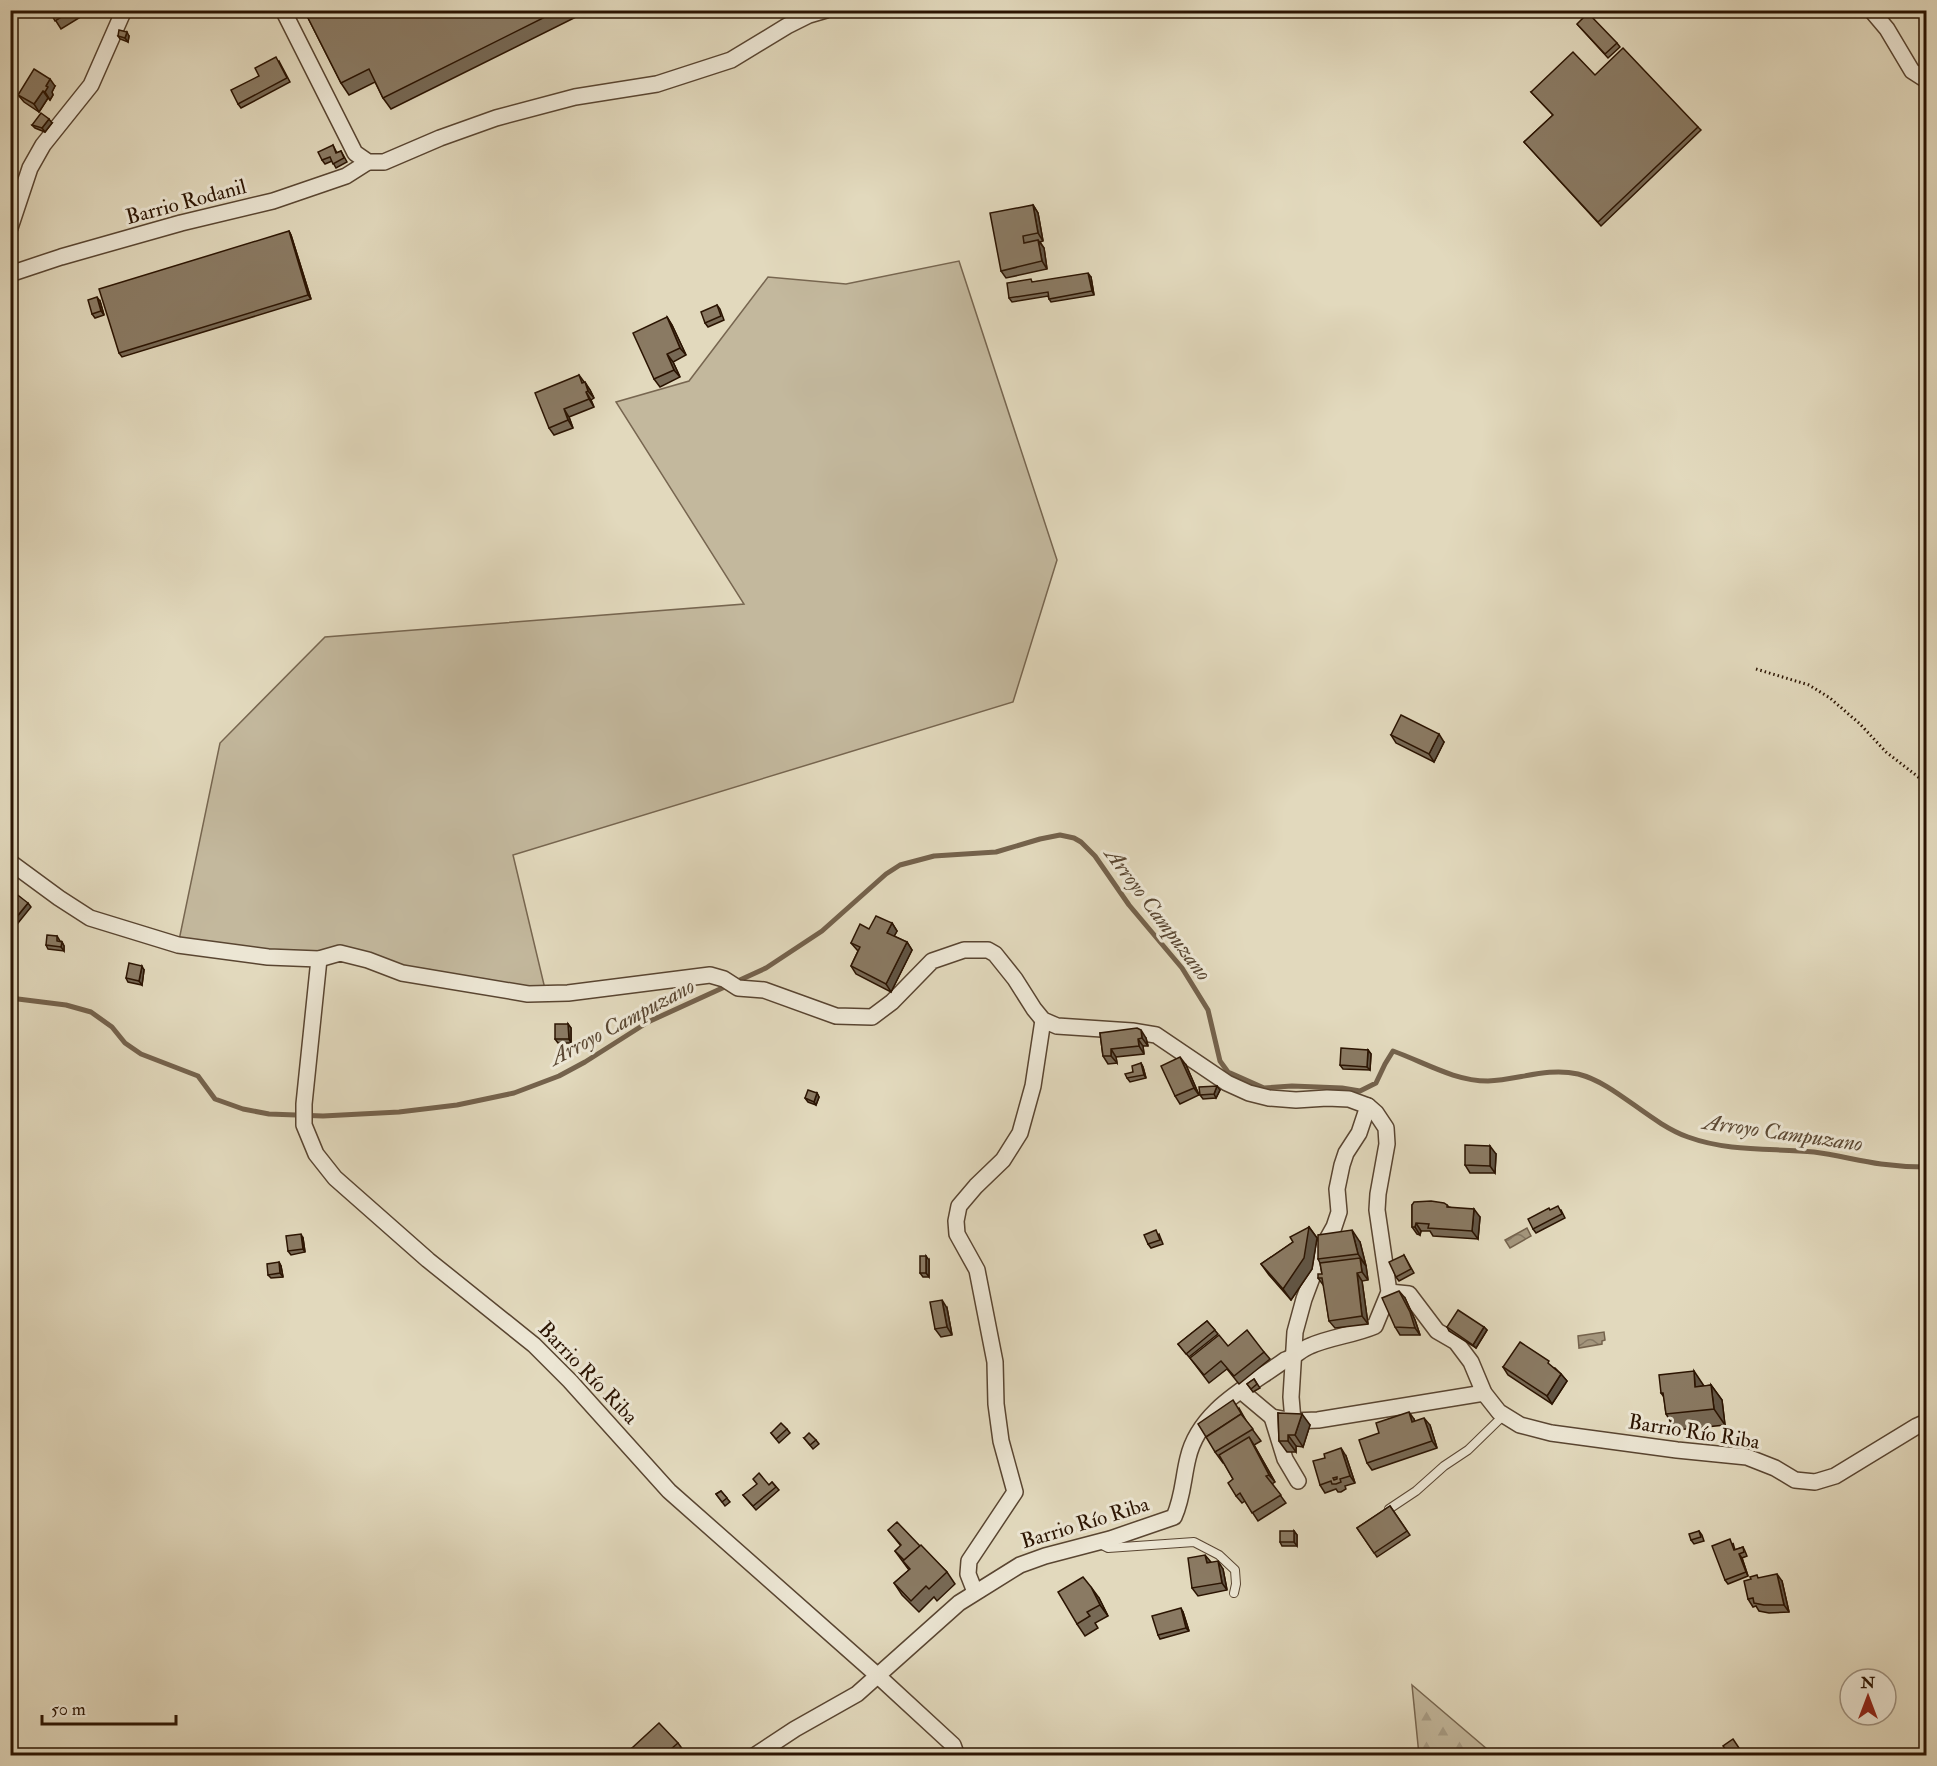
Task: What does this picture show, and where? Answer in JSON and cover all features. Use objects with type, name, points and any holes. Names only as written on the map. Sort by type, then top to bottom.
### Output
[{"type":"street","points":[[10,228],[30,168],[43,145],[91,85],[124,10]]},
{"type":"street","points":[[283,10],[355,153],[368,162]]},
{"type":"street","name":"Barrio Rodanil","points":[[10,274],[181,223],[273,201],[346,177],[368,162],[384,162],[440,138],[496,118],[575,97],[657,84],[731,60],[787,26],[809,15],[826,10]]},
{"type":"street","points":[[1871,10],[1887,29],[1912,71],[1926,80]]},
{"type":"street","points":[[10,862],[90,918],[178,945],[268,957],[319,959],[340,953],[368,960],[402,973],[528,994],[579,992],[710,975],[724,979],[738,988],[772,993],[836,1016],[872,1017],[892,1002],[932,961],[964,950],[988,950],[995,954],[1015,979],[1043,1020],[1057,1026],[1132,1030],[1155,1035],[1227,1083],[1269,1098],[1349,1099],[1368,1106],[1386,1128],[1387,1144],[1377,1210],[1389,1292]]},
{"type":"street","name":"Barrio Río Riba","points":[[319,959],[304,1104],[304,1125],[316,1154],[335,1178],[428,1260],[534,1345],[570,1381],[669,1491],[877,1675],[959,1603],[1020,1564],[1174,1517],[1180,1503],[1188,1457],[1200,1427],[1214,1411],[1307,1347],[1375,1326],[1389,1292],[1409,1294],[1437,1331],[1456,1342],[1471,1362],[1484,1393],[1499,1412],[1520,1425],[1551,1433],[1746,1457],[1774,1468],[1795,1480],[1815,1482],[1835,1476],[1926,1422]]},
{"type":"street","name":"Barrio Río Riba","points":[[975,1592],[968,1574],[969,1561],[1015,1492],[1001,1441],[996,1404],[995,1362],[977,1270],[957,1234],[956,1221],[959,1206],[1003,1160],[1020,1133],[1033,1086],[1043,1020]]},
{"type":"street","points":[[1293,1421],[1291,1397],[1295,1332],[1325,1243],[1339,1212],[1337,1189],[1342,1165],[1346,1153],[1359,1133],[1368,1106]]},
{"type":"street","points":[[1241,1391],[1272,1416],[1293,1421],[1318,1420],[1484,1393]]},
{"type":"street","points":[[1272,1416],[1285,1459],[1298,1481]]},
{"type":"street","points":[[754,1755],[857,1694],[877,1675],[953,1745],[957,1755]]},
{"type":"lane","points":[[1389,1509],[1468,1450],[1503,1415]]},
{"type":"lane","points":[[1095,1542],[1108,1548],[1194,1542],[1219,1555],[1235,1570],[1234,1593]]},
{"type":"path","points":[[1756,669],[1809,685],[1830,698],[1860,724],[1886,752],[1926,783]]},
{"type":"green space","points":[[959,261],[1057,560],[1013,702],[513,855],[546,993],[340,953],[178,945],[220,743],[325,637],[744,604],[616,402],[689,381],[768,277],[846,284]]},
{"type":"green space","points":[[1412,1685],[1494,1755],[1419,1755]]},
{"type":"water","points":[[1527,1228],[1531,1236],[1510,1248],[1505,1240]]},
{"type":"water","points":[[1604,1332],[1605,1340],[1602,1344],[1579,1348],[1578,1336]]},
{"type":"building","points":[[49,10],[73,10],[55,21]]},
{"type":"building","points":[[304,10],[559,10],[383,98],[369,69],[341,83]]},
{"type":"building","points":[[1588,13],[1617,43],[1605,54],[1577,24]]},
{"type":"building","points":[[119,30],[127,32],[125,38],[118,36]]},
{"type":"building","points":[[1623,48],[1698,127],[1598,222],[1524,142],[1553,115],[1531,92],[1573,52],[1595,75]]},
{"type":"building","points":[[276,57],[287,78],[238,104],[231,90],[259,76],[255,68]]},
{"type":"building","points":[[34,69],[50,79],[45,92],[43,91],[34,104],[18,95]]},
{"type":"building","points":[[41,113],[49,119],[42,128],[32,125]]},
{"type":"building","points":[[333,145],[336,153],[341,151],[344,158],[333,164],[330,157],[322,160],[318,152]]},
{"type":"building","points":[[1033,205],[1038,233],[1023,236],[1024,243],[1038,240],[1042,261],[1001,271],[990,213]]},
{"type":"building","points":[[289,231],[308,295],[119,353],[99,289]]},
{"type":"building","points":[[1088,273],[1092,291],[1049,299],[1048,292],[1009,298],[1007,283],[1031,279],[1032,282]]},
{"type":"building","points":[[97,297],[101,311],[92,314],[88,300]]},
{"type":"building","points":[[717,305],[721,316],[705,323],[701,312]]},
{"type":"building","points":[[667,317],[680,348],[667,354],[674,370],[654,379],[633,333]]},
{"type":"building","points":[[579,375],[582,383],[585,382],[589,399],[564,409],[568,420],[549,428],[535,393]]},
{"type":"building","points":[[1401,715],[1439,734],[1429,754],[1391,735]]},
{"type":"building","points":[[10,889],[28,903],[11,924],[10,923]]},
{"type":"building","points":[[876,916],[892,923],[887,933],[907,942],[886,984],[851,966],[860,947],[851,943],[860,924],[869,929]]},
{"type":"building","points":[[47,935],[57,936],[57,941],[62,942],[61,947],[46,945]]},
{"type":"building","points":[[129,963],[142,966],[139,981],[126,978]]},
{"type":"building","points":[[555,1024],[568,1024],[569,1039],[555,1039]]},
{"type":"building","points":[[1137,1028],[1141,1030],[1142,1038],[1138,1039],[1139,1046],[1111,1049],[1111,1056],[1103,1056],[1100,1033]]},
{"type":"building","points":[[1341,1048],[1368,1050],[1367,1067],[1340,1065]]},
{"type":"building","points":[[1180,1057],[1194,1088],[1175,1096],[1161,1066]]},
{"type":"building","points":[[1141,1063],[1144,1075],[1127,1078],[1125,1074],[1133,1072],[1132,1066]]},
{"type":"building","points":[[1217,1086],[1214,1094],[1200,1095],[1199,1087]]},
{"type":"building","points":[[808,1090],[817,1093],[814,1102],[805,1098]]},
{"type":"building","points":[[1465,1145],[1490,1146],[1490,1166],[1465,1165]]},
{"type":"building","points":[[1414,1202],[1444,1203],[1447,1207],[1474,1209],[1472,1231],[1428,1228],[1429,1224],[1416,1223],[1415,1227],[1412,1227]]},
{"type":"building","points":[[1558,1206],[1562,1214],[1533,1229],[1528,1219]]},
{"type":"building","points":[[1309,1227],[1304,1258],[1283,1289],[1261,1264],[1293,1242],[1290,1237]]},
{"type":"building","points":[[1156,1230],[1160,1240],[1148,1244],[1144,1235]]},
{"type":"building","points":[[1352,1230],[1358,1254],[1318,1259],[1318,1235]]},
{"type":"building","points":[[301,1234],[303,1249],[288,1251],[286,1236]]},
{"type":"building","points":[[1404,1255],[1411,1269],[1396,1277],[1389,1262]]},
{"type":"building","points":[[920,1256],[926,1256],[926,1273],[920,1273]]},
{"type":"building","points":[[1360,1258],[1362,1272],[1357,1273],[1362,1316],[1329,1321],[1322,1278],[1318,1278],[1318,1274],[1322,1274],[1320,1263]]},
{"type":"building","points":[[279,1262],[280,1273],[268,1275],[267,1264]]},
{"type":"building","points":[[1399,1291],[1415,1328],[1395,1327],[1382,1298]]},
{"type":"building","points":[[942,1300],[947,1327],[935,1329],[930,1302]]},
{"type":"building","points":[[1458,1310],[1484,1327],[1473,1345],[1447,1327]]},
{"type":"building","points":[[1207,1321],[1215,1330],[1186,1354],[1178,1344]]},
{"type":"building","points":[[1247,1330],[1264,1352],[1234,1376],[1221,1361],[1204,1375],[1190,1358],[1219,1335],[1228,1346]]},
{"type":"building","points":[[1520,1342],[1549,1361],[1548,1363],[1561,1374],[1547,1396],[1503,1367]]},
{"type":"building","points":[[1694,1371],[1695,1387],[1711,1385],[1714,1409],[1666,1414],[1659,1375]]},
{"type":"building","points":[[1254,1379],[1257,1384],[1251,1389],[1247,1384]]},
{"type":"building","points":[[1233,1400],[1244,1418],[1241,1414],[1206,1437],[1198,1424]]},
{"type":"building","points":[[1409,1412],[1412,1422],[1424,1418],[1432,1441],[1367,1463],[1359,1440],[1379,1433],[1376,1423]]},
{"type":"building","points":[[1278,1413],[1302,1414],[1295,1435],[1288,1435],[1288,1441],[1279,1441]]},
{"type":"building","points":[[1241,1414],[1253,1429],[1215,1452],[1206,1437]]},
{"type":"building","points":[[781,1423],[787,1429],[776,1439],[771,1433]]},
{"type":"building","points":[[809,1433],[816,1440],[810,1445],[804,1438]]},
{"type":"building","points":[[1249,1437],[1269,1475],[1266,1476],[1281,1495],[1252,1513],[1240,1493],[1236,1496],[1228,1483],[1233,1479],[1219,1455]]},
{"type":"building","points":[[1341,1448],[1350,1476],[1340,1479],[1341,1482],[1336,1484],[1332,1484],[1331,1481],[1320,1485],[1313,1461],[1325,1458],[1324,1454]]},
{"type":"building","points":[[759,1473],[769,1485],[772,1482],[776,1487],[753,1506],[743,1495],[757,1484],[753,1479]]},
{"type":"building","points":[[721,1491],[727,1498],[722,1502],[716,1494]]},
{"type":"building","points":[[1390,1506],[1407,1531],[1374,1553],[1357,1528]]},
{"type":"building","points":[[897,1522],[920,1546],[904,1560],[895,1551],[901,1545],[888,1530]]},
{"type":"building","points":[[1280,1531],[1294,1531],[1294,1542],[1280,1542]]},
{"type":"building","points":[[1699,1531],[1701,1537],[1691,1540],[1689,1534]]},
{"type":"building","points":[[1730,1539],[1734,1550],[1743,1547],[1744,1552],[1739,1554],[1746,1572],[1725,1580],[1712,1546]]},
{"type":"building","points":[[921,1545],[947,1572],[929,1589],[926,1586],[911,1601],[894,1583],[910,1569],[903,1561]]},
{"type":"building","points":[[1205,1555],[1207,1563],[1218,1561],[1222,1583],[1192,1588],[1188,1558]]},
{"type":"building","points":[[1777,1574],[1784,1605],[1764,1605],[1754,1603],[1753,1598],[1748,1599],[1744,1581],[1757,1575],[1758,1578]]},
{"type":"building","points":[[1083,1577],[1100,1605],[1087,1612],[1090,1616],[1077,1624],[1058,1592]]},
{"type":"building","points":[[1181,1608],[1186,1628],[1158,1635],[1152,1616]]},
{"type":"building","points":[[659,1723],[678,1743],[664,1755],[640,1755],[632,1748]]},
{"type":"building","points":[[1733,1739],[1743,1754],[1730,1755],[1723,1746]]},
{"type":"waterway","name":"Arroyo Campuzano","points":[[10,998],[66,1005],[91,1012],[112,1027],[125,1043],[141,1054],[198,1076],[215,1099],[243,1109],[269,1114],[323,1116],[399,1112],[457,1105],[514,1093],[559,1076],[648,1022],[766,968],[822,931],[886,874],[900,865],[934,856],[996,852],[1060,835],[1081,842],[1095,856],[1129,905],[1182,968],[1208,1010],[1220,1061],[1228,1072],[1264,1088],[1292,1086],[1360,1091],[1376,1083],[1393,1051],[1451,1074],[1475,1080],[1499,1080],[1555,1072],[1578,1074],[1619,1094],[1674,1131],[1703,1142],[1735,1147],[1814,1152],[1881,1164],[1926,1167]]}]
